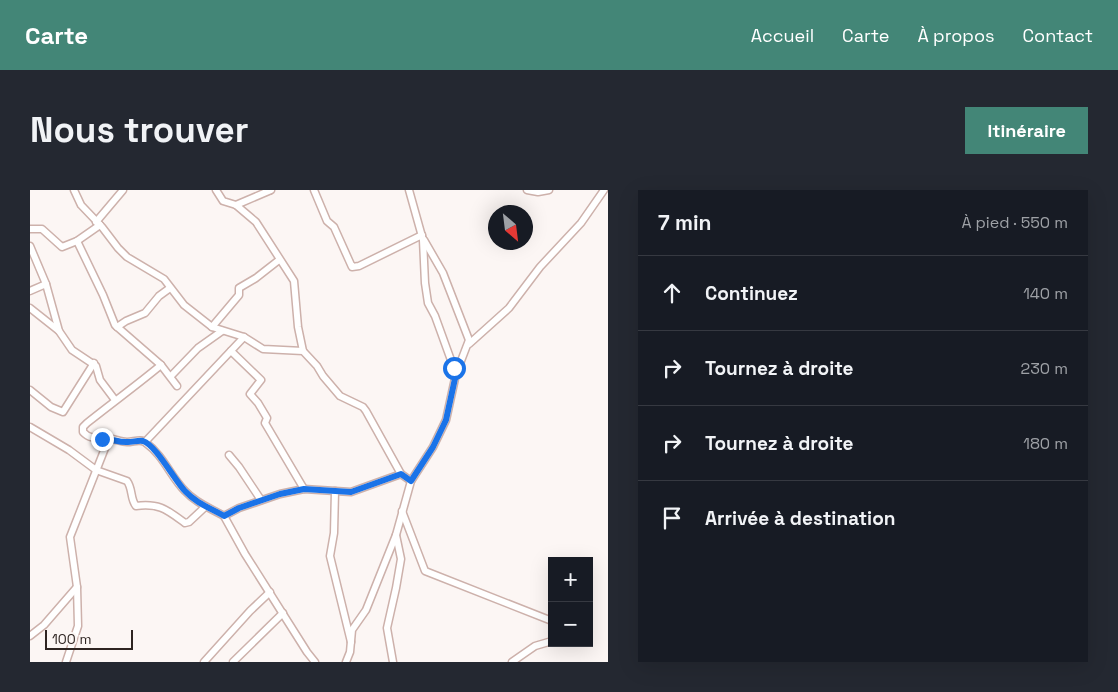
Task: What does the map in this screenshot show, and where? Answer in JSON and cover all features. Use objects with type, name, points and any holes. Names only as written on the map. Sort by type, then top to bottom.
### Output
[{"type":"street","points":[[74,190],[81,205],[127,257],[164,279],[184,305],[212,327],[244,337],[263,349],[303,351]]},
{"type":"street","points":[[30,229],[42,230],[62,247],[77,240],[98,223],[123,190]]},
{"type":"street","points":[[216,190],[223,201],[236,205],[256,222],[295,285],[298,326],[303,351],[318,366],[323,376],[340,396],[366,410],[401,474],[411,481]]},
{"type":"street","points":[[236,205],[272,190]]},
{"type":"street","points":[[314,190],[327,221],[334,228],[352,268],[423,238]]},
{"type":"street","points":[[409,190],[423,238],[428,303],[435,316],[456,374]]},
{"type":"street","points":[[527,190],[538,192],[549,190]]},
{"type":"street","points":[[346,662],[350,652],[352,630],[366,610],[396,535],[411,481],[433,447],[446,420],[456,374],[469,344],[508,308],[540,267],[580,223],[604,190]]},
{"type":"street","points":[[423,238],[443,273],[467,332],[469,344]]},
{"type":"street","points":[[77,240],[115,325],[161,365],[177,386]]},
{"type":"street","points":[[30,246],[33,263],[46,284],[59,331]]},
{"type":"street","points":[[212,327],[240,295],[239,288],[256,278],[279,260]]},
{"type":"street","points":[[30,291],[46,284]]},
{"type":"street","points":[[118,327],[126,321],[145,313],[159,296],[170,288]]},
{"type":"street","points":[[30,308],[59,331],[72,350],[94,363],[100,380],[115,400]]},
{"type":"street","points":[[171,376],[198,348],[222,331]]},
{"type":"street","points":[[145,442],[244,337]]},
{"type":"street","points":[[231,351],[261,380],[250,394],[267,418],[265,423],[304,489]]},
{"type":"street","points":[[30,390],[51,407],[63,412],[94,363]]},
{"type":"street","points":[[161,365],[87,422],[83,429],[85,434],[90,437],[109,438],[126,442],[145,442],[165,464],[185,492],[205,507],[224,516],[245,554],[313,662]]},
{"type":"street","points":[[30,427],[69,450],[96,470],[127,481],[136,506],[151,505],[164,508],[185,524],[205,507]]},
{"type":"street","points":[[66,662],[78,626],[77,587],[70,536],[109,438]]},
{"type":"street","points":[[228,455],[239,467],[261,500]]},
{"type":"street","points":[[224,516],[261,500],[304,489],[353,492],[401,474]]},
{"type":"street","points":[[335,491],[334,533],[330,556],[351,642]]},
{"type":"street","points":[[402,511],[425,572],[548,619]]},
{"type":"street","points":[[392,662],[387,628],[401,559],[396,535]]},
{"type":"street","points":[[30,636],[44,625],[77,587]]},
{"type":"street","points":[[204,662],[250,611],[270,592]]},
{"type":"street","points":[[233,662],[283,613]]},
{"type":"street","points":[[512,662],[535,646],[548,642]]},
{"type":"route","points":[[102,439],[145,442],[165,464],[185,492],[203,506],[224,516],[261,500],[304,489],[353,492],[401,474],[411,481],[433,447],[446,420],[456,374],[454,368]]}]
